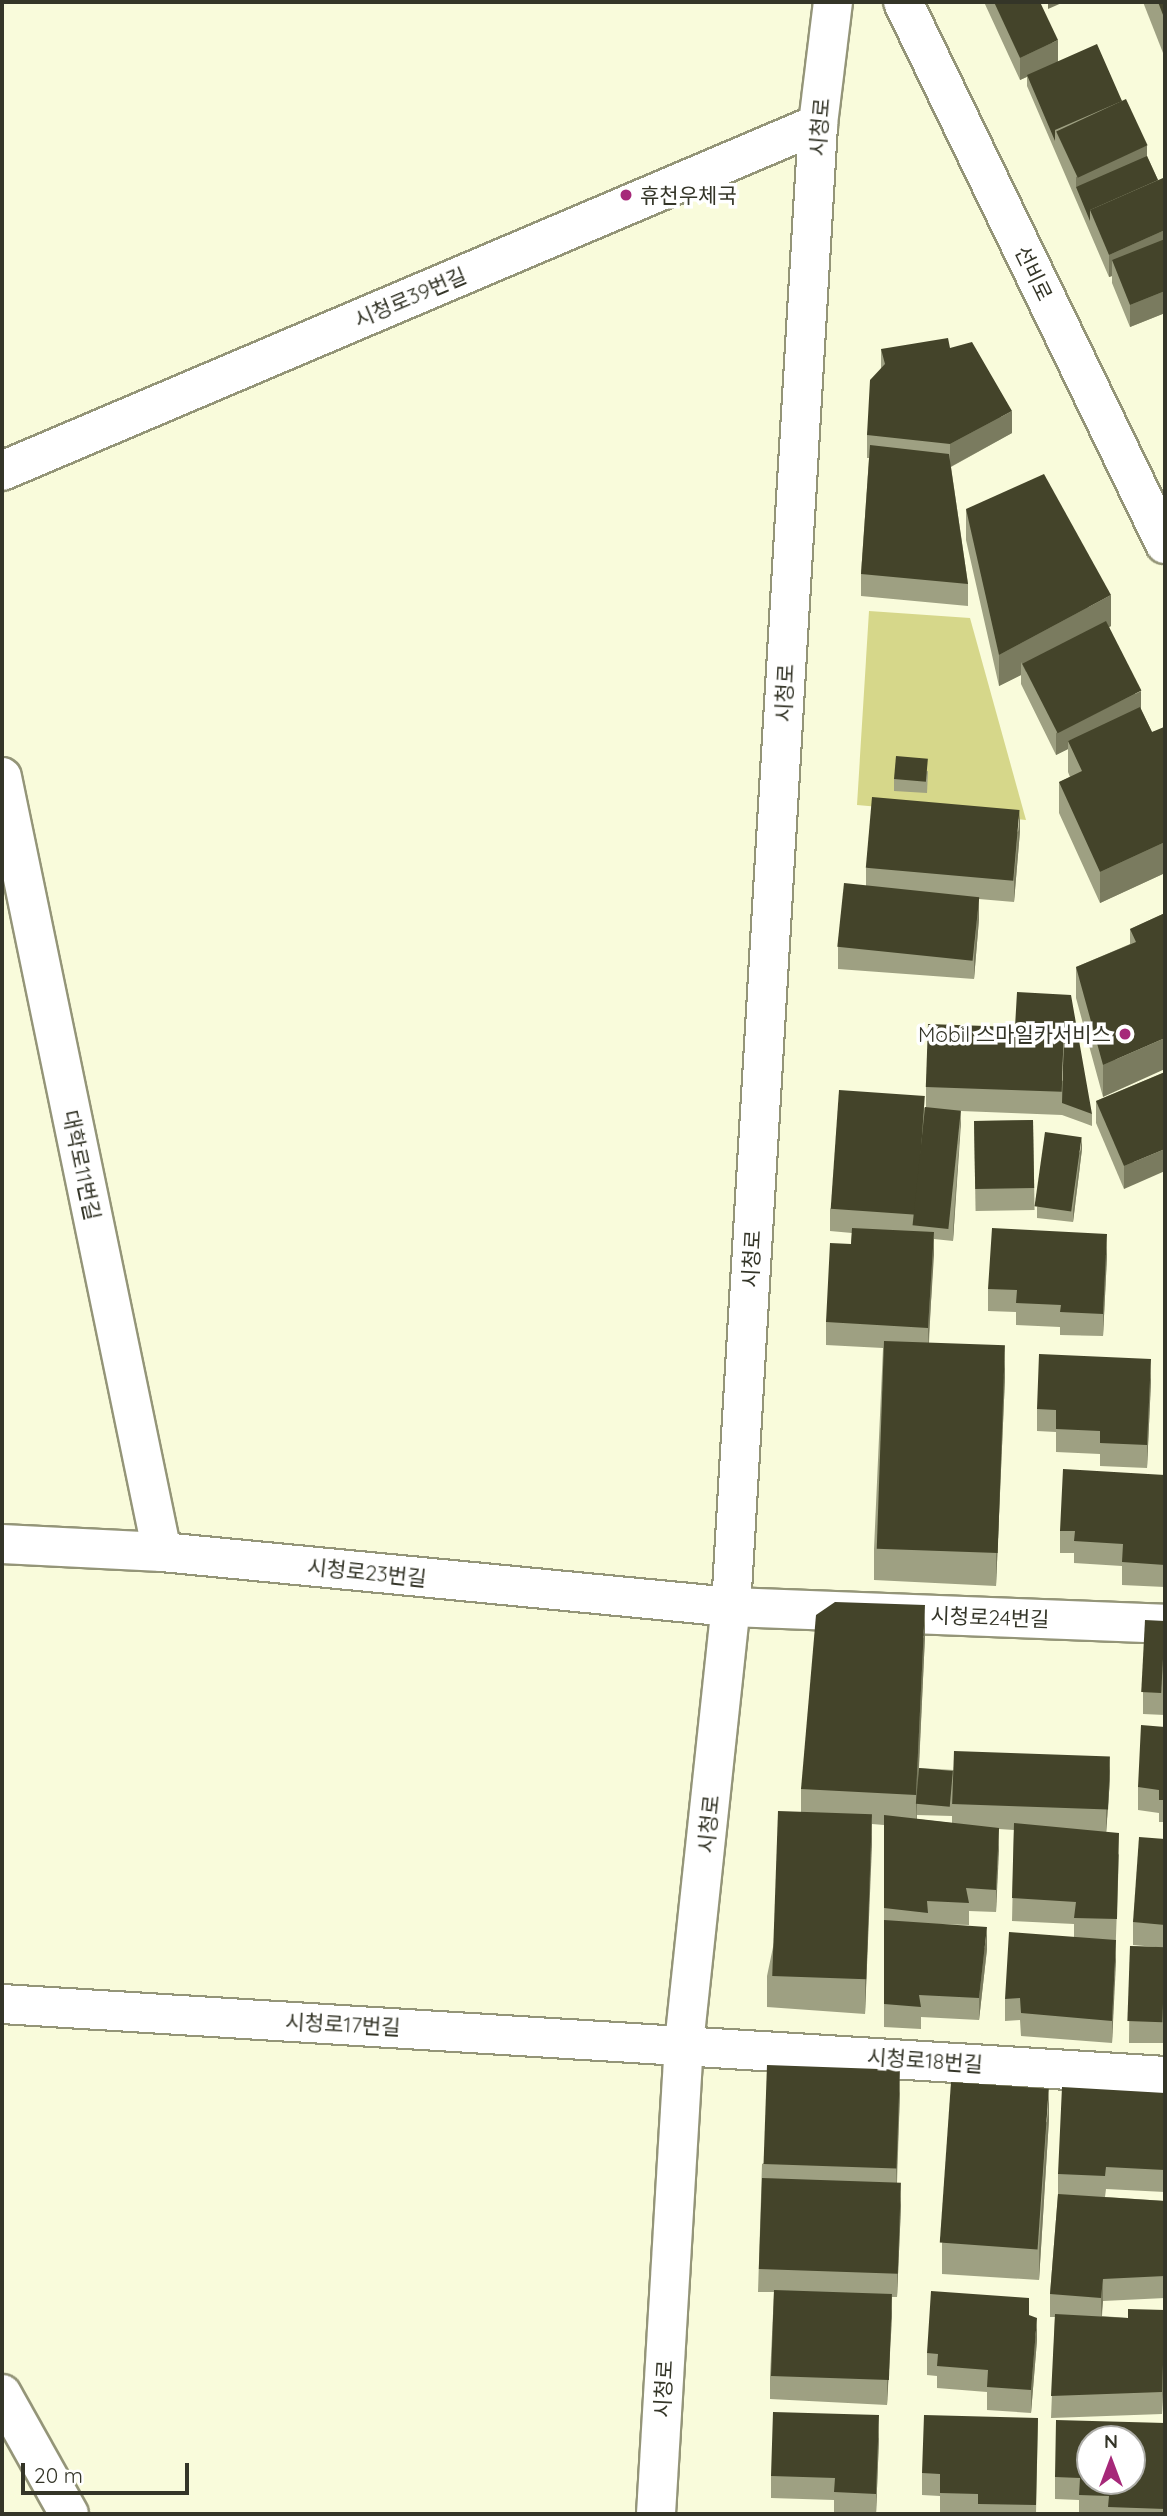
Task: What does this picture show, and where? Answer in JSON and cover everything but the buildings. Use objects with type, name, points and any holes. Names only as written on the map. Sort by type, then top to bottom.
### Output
[{"type":"street","name":"시청로","points":[[656,2514],[684,2044],[731,1607],[818,124],[833,2]]},
{"type":"street","name":"선비로","points":[[903,2],[1165,544]]},
{"type":"street","name":"시청로39번길","points":[[2,471],[818,124]]},
{"type":"street","name":"대학로11번길","points":[[2,778],[162,1552]]},
{"type":"street","name":"시청로23번길","points":[[2,1545],[162,1552],[731,1607]]},
{"type":"street","name":"시청로24번길","points":[[731,1607],[1165,1623]]},
{"type":"street","name":"시청로17번길","points":[[2,2004],[684,2044]]},
{"type":"street","name":"시청로18번길","points":[[684,2044],[1165,2076]]},
{"type":"street","points":[[2,2394],[69,2514]]},
{"type":"green space","points":[[869,611],[970,618],[1026,820],[857,805]]},
{"type":"place","name":"휴천우체국","points":[[626,195]]},
{"type":"place","name":"Mobil 스마일카서비스","points":[[1125,1034]]}]
